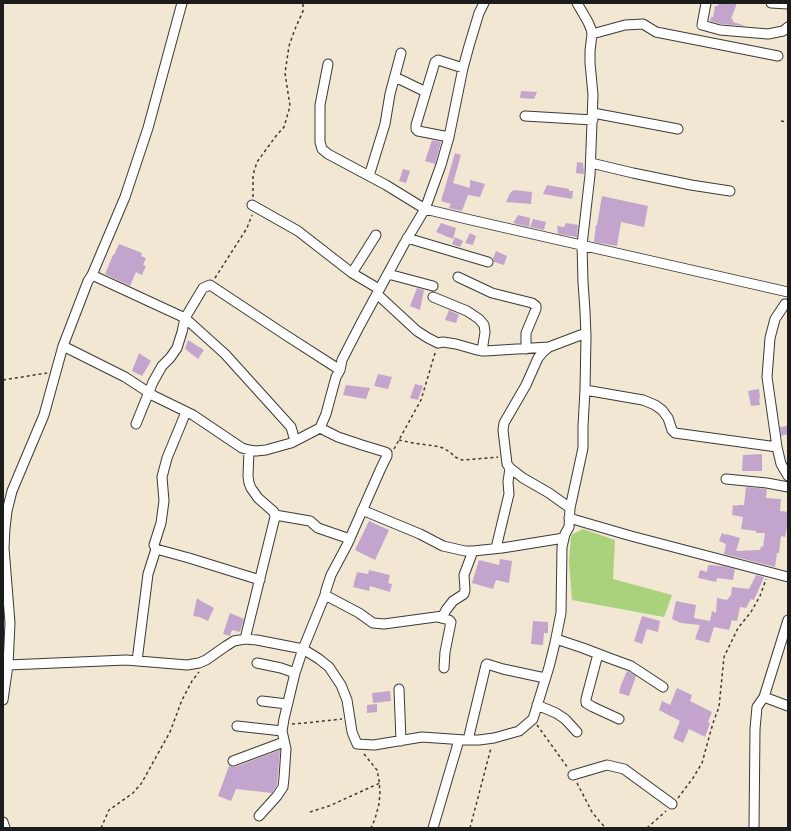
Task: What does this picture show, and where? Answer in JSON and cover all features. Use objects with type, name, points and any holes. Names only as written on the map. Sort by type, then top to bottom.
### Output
[{"type":"street","points":[[3,700],[8,666],[10,623],[4,548],[7,511],[12,491],[44,415],[63,346],[88,281],[92,275],[125,197],[148,128],[182,3]]},
{"type":"street","points":[[63,346],[125,377],[148,392],[201,420],[237,445],[248,450],[266,450],[295,441],[320,428],[342,360],[378,292],[425,209],[441,165],[449,137],[463,68],[479,13],[484,3]]},
{"type":"street","points":[[8,666],[126,660],[187,665],[201,662],[234,641],[245,639],[257,640],[303,648],[329,667],[341,685],[347,700],[352,732],[357,744],[374,745],[422,737],[463,740],[494,738],[519,731],[533,719],[556,639],[561,614],[562,547],[569,527],[570,508],[583,448],[586,333],[582,245],[591,163],[593,95],[590,64],[592,34],[588,22],[577,3]]},
{"type":"street","points":[[706,3],[702,25],[720,30],[768,34],[783,31],[788,27]]},
{"type":"street","points":[[771,3],[788,4]]},
{"type":"street","points":[[592,34],[625,25],[643,24],[656,32],[778,56]]},
{"type":"street","points":[[369,176],[386,124],[390,94],[402,53]]},
{"type":"street","points":[[449,137],[418,131],[416,129],[416,125],[435,62],[438,60],[463,68]]},
{"type":"street","points":[[328,64],[320,105],[320,146],[328,154],[425,209],[788,292]]},
{"type":"street","points":[[395,77],[426,92]]},
{"type":"street","points":[[525,116],[567,119],[593,116],[678,129]]},
{"type":"street","points":[[591,163],[691,185],[730,191]]},
{"type":"street","points":[[252,205],[298,231],[378,292],[417,331],[438,343],[443,342],[456,344],[482,351],[526,349],[549,347],[586,333]]},
{"type":"street","points":[[352,272],[376,235]]},
{"type":"street","points":[[408,238],[488,262]]},
{"type":"street","points":[[388,274],[433,286]]},
{"type":"street","points":[[92,275],[185,318],[225,354],[291,427],[295,441]]},
{"type":"street","points":[[458,277],[492,293],[532,303],[536,306],[526,333],[526,349]]},
{"type":"street","points":[[136,424],[148,392],[162,366],[177,348],[185,318],[203,288],[210,285],[340,370]]},
{"type":"street","points":[[433,297],[467,311],[479,319],[484,325],[482,351]]},
{"type":"street","points":[[785,304],[774,324],[770,338],[768,347],[767,377],[777,447],[781,464],[788,476]]},
{"type":"street","points":[[549,347],[538,358],[526,385],[504,423],[503,430],[506,457],[507,464],[510,468],[570,508]]},
{"type":"street","points":[[585,390],[643,400],[655,405],[662,410],[668,418],[672,430],[675,433],[777,447]]},
{"type":"street","points":[[137,661],[148,574],[156,549],[154,545],[161,523],[164,501],[162,477],[167,458],[186,412]]},
{"type":"street","points":[[259,816],[283,787],[286,749],[283,728],[287,704],[303,648],[325,595],[331,575],[350,539],[387,456],[387,453],[362,445],[320,428]]},
{"type":"street","points":[[245,639],[275,515],[274,512],[258,498],[251,488],[248,476],[248,450]]},
{"type":"street","points":[[496,548],[509,494],[508,482],[510,468]]},
{"type":"street","points":[[726,479],[767,483],[788,487]]},
{"type":"street","points":[[362,510],[420,534],[443,546],[460,550],[473,551],[564,538]]},
{"type":"street","points":[[275,515],[310,521],[318,528],[350,539]]},
{"type":"street","points":[[570,518],[631,536],[788,577]]},
{"type":"street","points":[[156,549],[260,580]]},
{"type":"street","points":[[325,595],[374,622],[384,624],[443,616],[452,602],[464,594],[464,575],[473,551]]},
{"type":"street","points":[[437,617],[449,620],[450,622],[444,668]]},
{"type":"street","points":[[754,828],[756,707],[764,697],[788,620]]},
{"type":"street","points":[[556,639],[631,666],[663,687]]},
{"type":"street","points":[[598,654],[586,703],[620,720]]},
{"type":"street","points":[[257,663],[281,668],[295,673]]},
{"type":"street","points":[[433,828],[463,740],[486,665],[545,678]]},
{"type":"street","points":[[399,689],[401,741]]},
{"type":"street","points":[[764,697],[788,706]]},
{"type":"street","points":[[262,701],[287,704]]},
{"type":"street","points":[[537,705],[556,713],[577,732]]},
{"type":"street","points":[[237,726],[283,728]]},
{"type":"street","points":[[233,761],[284,742]]},
{"type":"street","points":[[573,775],[607,765],[624,769],[672,804]]},
{"type":"street","points":[[3,822],[5,828]]},
{"type":"path","points":[[210,285],[247,228],[252,215],[253,175],[257,162],[284,127],[290,106],[284,73],[289,46],[303,11],[303,3]]},
{"type":"path","points":[[781,120],[788,122]]},
{"type":"path","points":[[387,456],[393,450],[421,400],[438,343]]},
{"type":"path","points":[[3,380],[47,373],[56,374]]},
{"type":"path","points":[[399,440],[443,448],[455,457],[462,460],[506,457]]},
{"type":"path","points":[[647,828],[663,814],[681,794],[702,763],[719,707],[724,657],[738,628],[751,612],[760,596],[769,572]]},
{"type":"path","points":[[101,828],[109,810],[133,793],[141,784],[170,732],[182,700],[192,681],[200,670],[201,662]]},
{"type":"path","points":[[283,728],[305,723],[350,718]]},
{"type":"path","points":[[470,828],[494,738]]},
{"type":"path","points":[[357,744],[377,770],[380,783],[379,804],[371,828]]},
{"type":"path","points":[[310,812],[329,806],[380,783]]},
{"type":"green space","points":[[583,529],[615,540],[613,579],[672,595],[664,617],[572,600],[569,562],[571,535]]},
{"type":"building","points":[[718,3],[737,3],[731,19],[733,19],[733,22],[746,26],[721,24],[710,21],[711,17],[713,17],[715,6],[718,6]]},
{"type":"building","points":[[521,91],[537,92],[534,99],[520,98]]},
{"type":"building","points":[[432,140],[441,142],[435,164],[425,161]]},
{"type":"building","points":[[455,153],[461,155],[453,183],[470,188],[470,180],[485,184],[480,197],[468,195],[462,211],[449,208],[451,204],[441,201]]},
{"type":"building","points":[[577,162],[583,163],[584,174],[576,173]]},
{"type":"building","points":[[403,169],[410,171],[406,183],[399,181]]},
{"type":"building","points":[[547,185],[573,191],[572,199],[543,194]]},
{"type":"building","points":[[514,190],[532,192],[531,204],[506,202],[510,193]]},
{"type":"building","points":[[602,196],[648,206],[644,227],[621,222],[617,246],[594,242]]},
{"type":"building","points":[[518,215],[530,218],[529,227],[513,223]]},
{"type":"building","points":[[533,219],[546,222],[544,230],[530,227]]},
{"type":"building","points":[[441,223],[456,228],[453,239],[436,232]]},
{"type":"building","points":[[566,223],[578,225],[577,237],[558,234],[557,226],[564,227]]},
{"type":"building","points":[[470,233],[476,236],[473,245],[465,243]]},
{"type":"building","points":[[455,237],[463,241],[460,247],[452,244]]},
{"type":"building","points":[[119,244],[142,253],[141,256],[146,258],[143,265],[146,266],[142,275],[136,272],[130,286],[105,274]]},
{"type":"building","points":[[496,251],[507,256],[504,265],[494,262],[493,259]]},
{"type":"building","points":[[417,288],[424,290],[420,310],[410,306]]},
{"type":"building","points":[[449,310],[459,315],[456,323],[445,320]]},
{"type":"building","points":[[188,340],[204,350],[198,359],[185,349]]},
{"type":"building","points":[[139,353],[151,361],[142,376],[132,371]]},
{"type":"building","points":[[378,374],[392,377],[388,389],[374,386]]},
{"type":"building","points":[[415,384],[423,386],[418,400],[410,398]]},
{"type":"building","points":[[346,385],[370,388],[366,399],[343,395]]},
{"type":"building","points":[[759,389],[760,405],[751,406],[748,391]]},
{"type":"building","points":[[788,426],[788,434],[781,436],[780,427]]},
{"type":"building","points":[[762,454],[762,471],[742,471],[743,455]]},
{"type":"building","points":[[746,487],[767,489],[766,498],[781,499],[780,511],[788,512],[788,523],[785,537],[781,536],[779,553],[777,553],[775,567],[724,554],[726,544],[719,541],[722,533],[740,538],[736,551],[760,550],[761,546],[763,547],[765,533],[756,533],[756,531],[741,529],[743,517],[732,515],[733,505],[744,505]]},
{"type":"building","points":[[369,521],[389,530],[375,560],[355,550]]},
{"type":"building","points":[[500,559],[512,561],[509,583],[496,580],[493,589],[472,583],[479,560],[499,565]]},
{"type":"building","points":[[708,565],[735,569],[733,580],[717,578],[716,582],[698,578],[700,570],[707,572]]},
{"type":"building","points":[[369,570],[390,575],[388,583],[392,584],[390,592],[370,586],[369,591],[353,587],[357,572],[368,574]]},
{"type":"building","points":[[756,575],[764,577],[754,600],[751,599],[746,608],[740,607],[737,621],[732,620],[729,630],[714,627],[709,643],[695,639],[700,625],[681,623],[672,619],[676,601],[696,605],[694,618],[710,621],[712,611],[716,613],[717,598],[727,600],[731,595],[732,587],[749,589]]},
{"type":"building","points":[[197,598],[214,608],[208,621],[193,616]]},
{"type":"building","points":[[230,613],[244,619],[240,632],[232,630],[230,636],[223,634]]},
{"type":"building","points":[[642,616],[660,621],[658,632],[647,629],[642,644],[634,641]]},
{"type":"building","points":[[533,621],[548,622],[548,633],[544,633],[543,645],[531,644]]},
{"type":"building","points":[[627,671],[636,676],[629,696],[619,693]]},
{"type":"building","points":[[677,688],[692,695],[690,701],[712,712],[705,737],[689,729],[683,743],[673,738],[680,721],[659,710],[662,701],[670,705]]},
{"type":"building","points":[[390,691],[391,701],[373,703],[372,693]]},
{"type":"building","points":[[377,704],[377,712],[367,713],[367,705]]},
{"type":"building","points":[[280,750],[277,785],[272,793],[236,789],[231,801],[218,796],[229,766],[235,767]]}]
